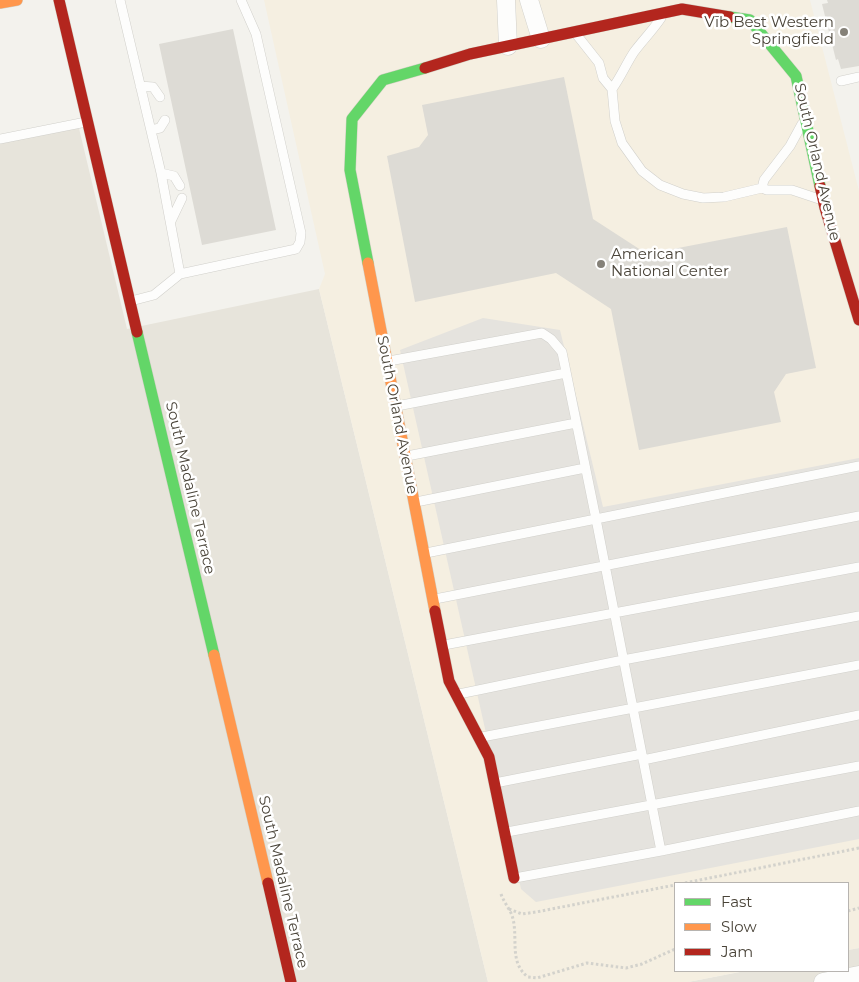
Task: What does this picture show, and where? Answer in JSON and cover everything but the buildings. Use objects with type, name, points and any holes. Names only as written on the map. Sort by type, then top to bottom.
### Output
[{"type":"street","points":[[0,3],[17,0]]},
{"type":"street","name":"South Madaline Terrace","points":[[59,0],[291,982]]},
{"type":"street","points":[[506,0],[508,46]]},
{"type":"street","points":[[529,0],[541,39]]},
{"type":"street","name":"South Orland Avenue","points":[[514,878],[489,757],[449,681],[404,457],[350,170],[352,119],[383,80],[470,54],[682,9],[750,20],[796,76],[823,200],[859,320]]},
{"type":"street","points":[[823,982],[859,975]]},
{"type":"lane","points":[[120,0],[161,174],[180,274]]},
{"type":"lane","points":[[130,302],[154,294],[180,274],[296,249],[300,242],[301,233],[256,34],[241,0]]},
{"type":"lane","points":[[612,89],[636,50],[665,13]]},
{"type":"lane","points":[[574,32],[599,62],[603,78],[612,89],[615,122],[622,143],[642,171],[660,185],[683,194],[703,198],[724,197],[762,188],[766,190],[792,190],[823,200]]},
{"type":"lane","points":[[841,81],[859,77]]},
{"type":"lane","points":[[140,86],[152,87],[160,97]]},
{"type":"lane","points":[[762,188],[764,180],[790,146],[805,118]]},
{"type":"lane","points":[[151,130],[160,128],[165,120]]},
{"type":"lane","points":[[0,139],[88,121]]},
{"type":"lane","points":[[161,174],[174,176],[180,186]]},
{"type":"lane","points":[[171,221],[182,198]]},
{"type":"lane","points":[[386,362],[542,333],[551,338],[562,352],[661,850]]},
{"type":"lane","points":[[395,406],[566,372]]},
{"type":"lane","points":[[404,457],[576,423]]},
{"type":"lane","points":[[423,553],[859,466]]},
{"type":"lane","points":[[413,503],[585,468]]},
{"type":"lane","points":[[432,599],[859,516]]},
{"type":"lane","points":[[442,646],[859,567]]},
{"type":"lane","points":[[456,694],[859,616]]},
{"type":"lane","points":[[479,737],[859,665]]},
{"type":"lane","points":[[495,784],[859,715]]},
{"type":"lane","points":[[504,832],[859,766]]},
{"type":"lane","points":[[514,878],[859,811]]},
{"type":"path","points":[[690,882],[859,848]]},
{"type":"path","points":[[674,885],[536,912],[522,914],[508,909],[513,918],[518,966],[528,978],[537,978],[587,963],[626,968],[642,964],[674,949]]},
{"type":"shaded area","points":[[264,0],[810,0],[859,191],[859,948],[849,950],[849,882],[674,882],[674,972],[739,972],[688,982],[488,982],[319,289],[325,274]]},
{"type":"shaded area","points":[[77,120],[127,329],[319,289],[488,982],[0,982],[0,135]]},
{"type":"shaded area","points":[[483,318],[560,330],[603,507],[859,458],[859,839],[536,902],[521,889],[400,350]]},
{"type":"shaded area","points":[[859,948],[859,982],[688,982],[740,972],[849,972],[849,950]]},
{"type":"traffic: fast","points":[[730,17],[750,20],[796,76],[820,186]]},
{"type":"traffic: fast","points":[[368,263],[350,170],[352,119],[383,80],[425,68]]},
{"type":"traffic: fast","points":[[137,332],[214,655]]},
{"type":"traffic: slow","points":[[0,3],[17,0]]},
{"type":"traffic: slow","points":[[368,263],[435,611]]},
{"type":"traffic: slow","points":[[214,655],[268,883]]},
{"type":"traffic: jam","points":[[59,0],[137,332]]},
{"type":"traffic: jam","points":[[425,68],[470,54],[682,9],[730,17]]},
{"type":"traffic: jam","points":[[820,186],[859,320]]},
{"type":"traffic: jam","points":[[435,611],[449,681],[489,757],[514,878]]},
{"type":"traffic: jam","points":[[268,883],[291,982]]},
{"type":"place","name":"Vīb Best Western Springfield","points":[[844,32]]},
{"type":"place","name":"American National Center","points":[[601,264]]}]
